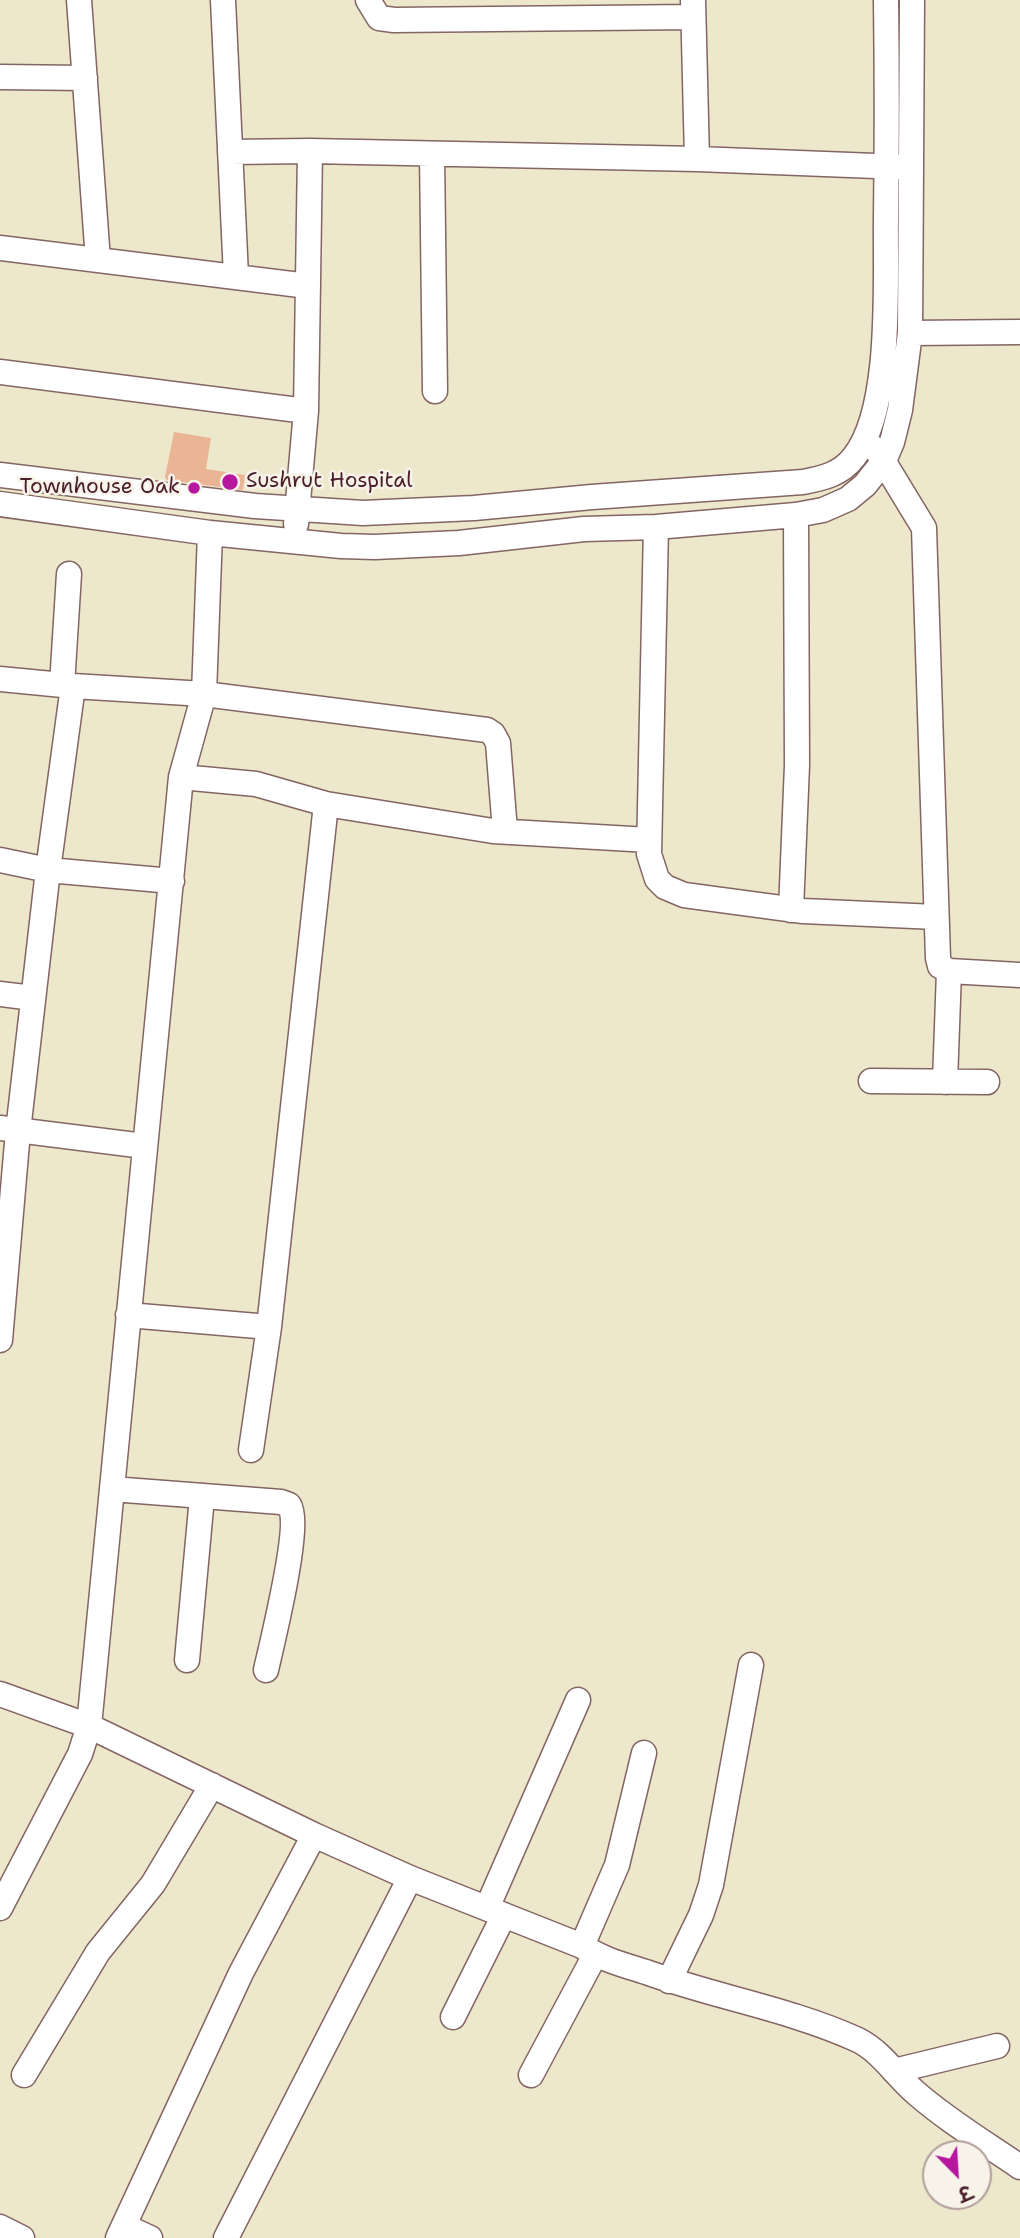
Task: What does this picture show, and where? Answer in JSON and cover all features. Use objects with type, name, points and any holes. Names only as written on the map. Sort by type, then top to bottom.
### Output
[{"type":"street","points":[[79,0],[98,260]]},
{"type":"street","points":[[223,0],[236,276]]},
{"type":"street","points":[[368,0],[379,18],[394,20],[693,9],[697,159]]},
{"type":"street","points":[[0,475],[255,506],[363,513],[413,512],[826,478],[844,468],[855,455],[872,418],[881,383],[887,167],[886,0]]},
{"type":"street","points":[[0,504],[210,533],[375,547],[459,542],[584,529],[656,527],[796,515],[823,510],[848,499],[865,485],[884,461],[892,442],[900,410],[910,333],[912,0]]},
{"type":"street","points":[[0,77],[85,78]]},
{"type":"street","points":[[230,152],[310,151],[697,159],[911,167]]},
{"type":"street","points":[[295,542],[306,411],[310,151]]},
{"type":"street","points":[[432,154],[435,391]]},
{"type":"street","points":[[0,248],[308,285]]},
{"type":"street","points":[[910,333],[1020,332]]},
{"type":"street","points":[[0,372],[306,411]]},
{"type":"street","points":[[865,435],[884,461],[924,528],[936,917],[940,966],[949,971],[1020,975]]},
{"type":"street","points":[[791,910],[797,765],[796,515]]},
{"type":"street","points":[[656,527],[649,840],[652,868],[657,879],[665,887],[684,895],[791,910],[936,917]]},
{"type":"street","points":[[0,1908],[80,1754],[89,1726],[181,777],[204,694],[210,533]]},
{"type":"street","points":[[0,1340],[9,1129],[33,998],[68,686],[69,574]]},
{"type":"street","points":[[0,679],[204,694],[487,730],[498,743],[505,831]]},
{"type":"street","points":[[181,777],[256,783],[326,804],[505,831],[649,840]]},
{"type":"street","points":[[251,1450],[269,1327],[326,804]]},
{"type":"street","points":[[0,860],[48,870],[172,881]]},
{"type":"street","points":[[945,1082],[949,971]]},
{"type":"street","points":[[0,994],[33,998]]},
{"type":"street","points":[[871,1081],[987,1082]]},
{"type":"street","points":[[9,1129],[144,1146]]},
{"type":"street","points":[[128,1315],[269,1327]]},
{"type":"street","points":[[112,1489],[281,1502],[289,1506],[294,1517],[286,1577],[266,1670]]},
{"type":"street","points":[[187,1660],[202,1497]]},
{"type":"street","points":[[669,1980],[701,1915],[710,1885],[751,1665]]},
{"type":"street","points":[[0,1693],[89,1726],[314,1835],[410,1878],[669,1980],[839,2032],[873,2049],[906,2084],[932,2106],[1020,2167]]},
{"type":"street","points":[[453,2017],[578,1700]]},
{"type":"street","points":[[531,2075],[589,1950],[617,1865],[644,1753]]},
{"type":"street","points":[[24,2075],[98,1952],[153,1884],[212,1785]]},
{"type":"street","points":[[150,2238],[121,2232],[241,1973],[314,1835]]},
{"type":"street","points":[[226,2238],[410,1878]]},
{"type":"street","points":[[894,2071],[997,2046]]},
{"type":"street","points":[[0,2227],[22,2238]]},
{"type":"building","points":[[174,432],[211,438],[206,469],[245,475],[243,490],[167,480],[165,477]]},
{"type":"place","name":"Sushrut Hospital","points":[[230,482]]},
{"type":"place","name":"Townhouse Oak","points":[[194,488]]}]
